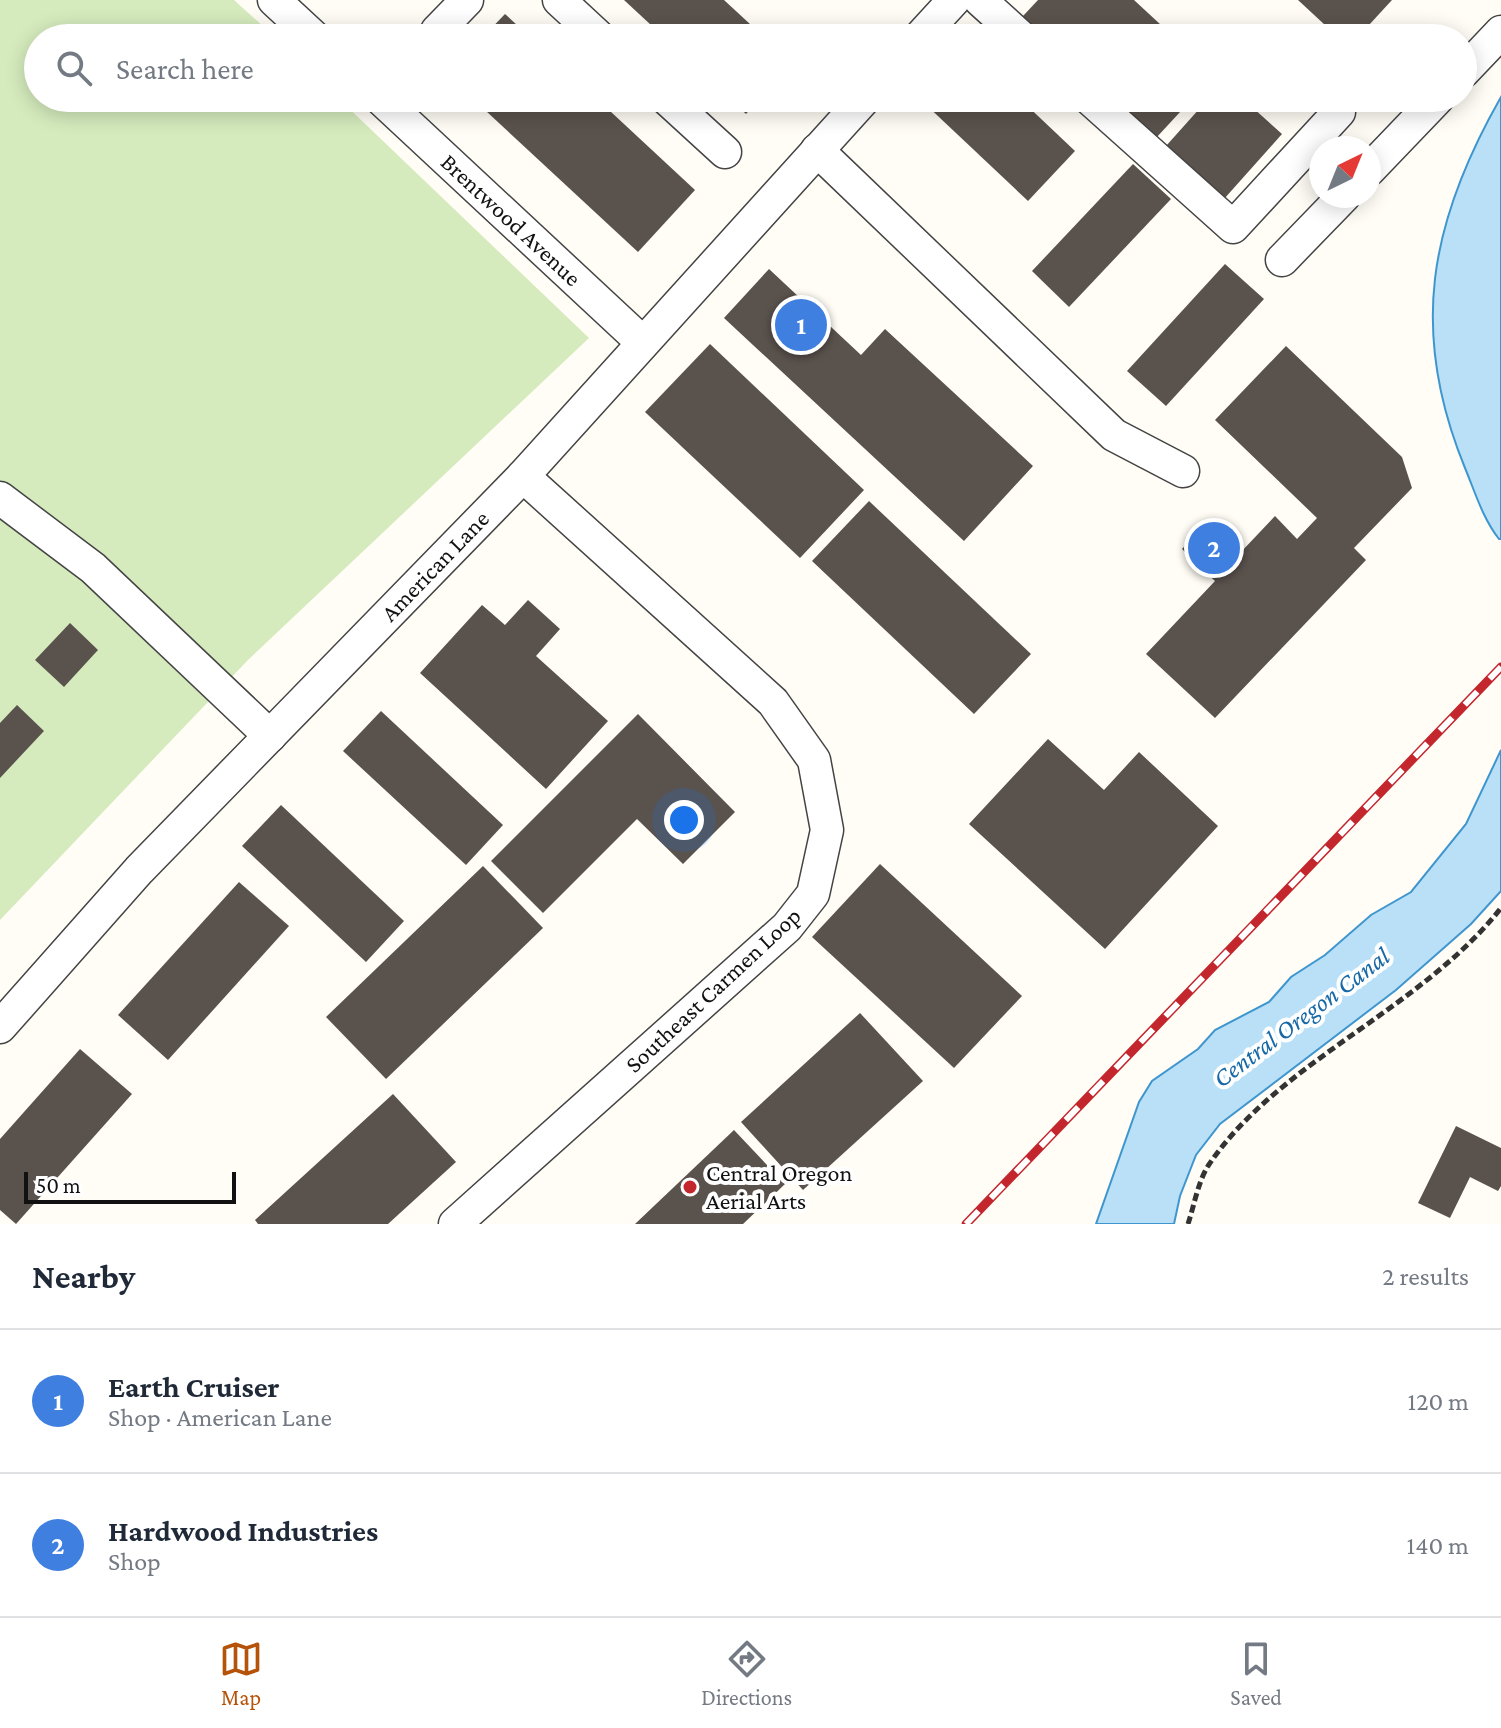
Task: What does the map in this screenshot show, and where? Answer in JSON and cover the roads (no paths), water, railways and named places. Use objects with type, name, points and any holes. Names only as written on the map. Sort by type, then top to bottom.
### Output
[{"type":"street","points":[[274,0],[300,24]]},
{"type":"street","points":[[444,24],[467,0]]},
{"type":"street","points":[[559,0],[585,24]]},
{"type":"street","points":[[932,24],[954,0]]},
{"type":"street","points":[[980,0],[1007,24]]},
{"type":"street","points":[[1477,57],[1501,32]]},
{"type":"street","name":"Brentwood Avenue","points":[[395,112],[642,342]]},
{"type":"street","points":[[681,112],[725,152]]},
{"type":"street","name":"American Lane","points":[[0,1027],[139,870],[523,476],[852,112]]},
{"type":"street","points":[[1105,112],[1233,227],[1339,112]]},
{"type":"street","points":[[1381,157],[1425,112]]},
{"type":"street","points":[[817,150],[1114,435],[1183,471]]},
{"type":"street","points":[[1282,260],[1332,208]]},
{"type":"street","name":"Southeast Carmen Loop","points":[[455,1224],[787,927],[813,894],[827,830],[814,760],[773,702],[523,476]]},
{"type":"street","points":[[0,498],[93,568],[270,736]]},
{"type":"water","points":[[1501,97],[1499,539],[1480,505],[1448,418],[1437,370],[1433,324],[1435,279],[1443,234],[1476,144]]},
{"type":"water","name":"Central Oregon Canal","points":[[1501,750],[1501,891],[1471,924],[1396,990],[1220,1124],[1196,1155],[1180,1196],[1174,1224],[1096,1224],[1139,1102],[1152,1081],[1198,1049],[1215,1030],[1269,1002],[1291,977],[1325,955],[1371,915],[1411,892],[1466,824]]},
{"type":"railway","points":[[966,1224],[1501,667]]},
{"type":"place","name":"Earth Cruiser","points":[[801,325]]},
{"type":"place","name":"Hardwood Industries","points":[[1214,548]]},
{"type":"place","name":"Central Oregon Aerial Arts","points":[[690,1187]]}]
